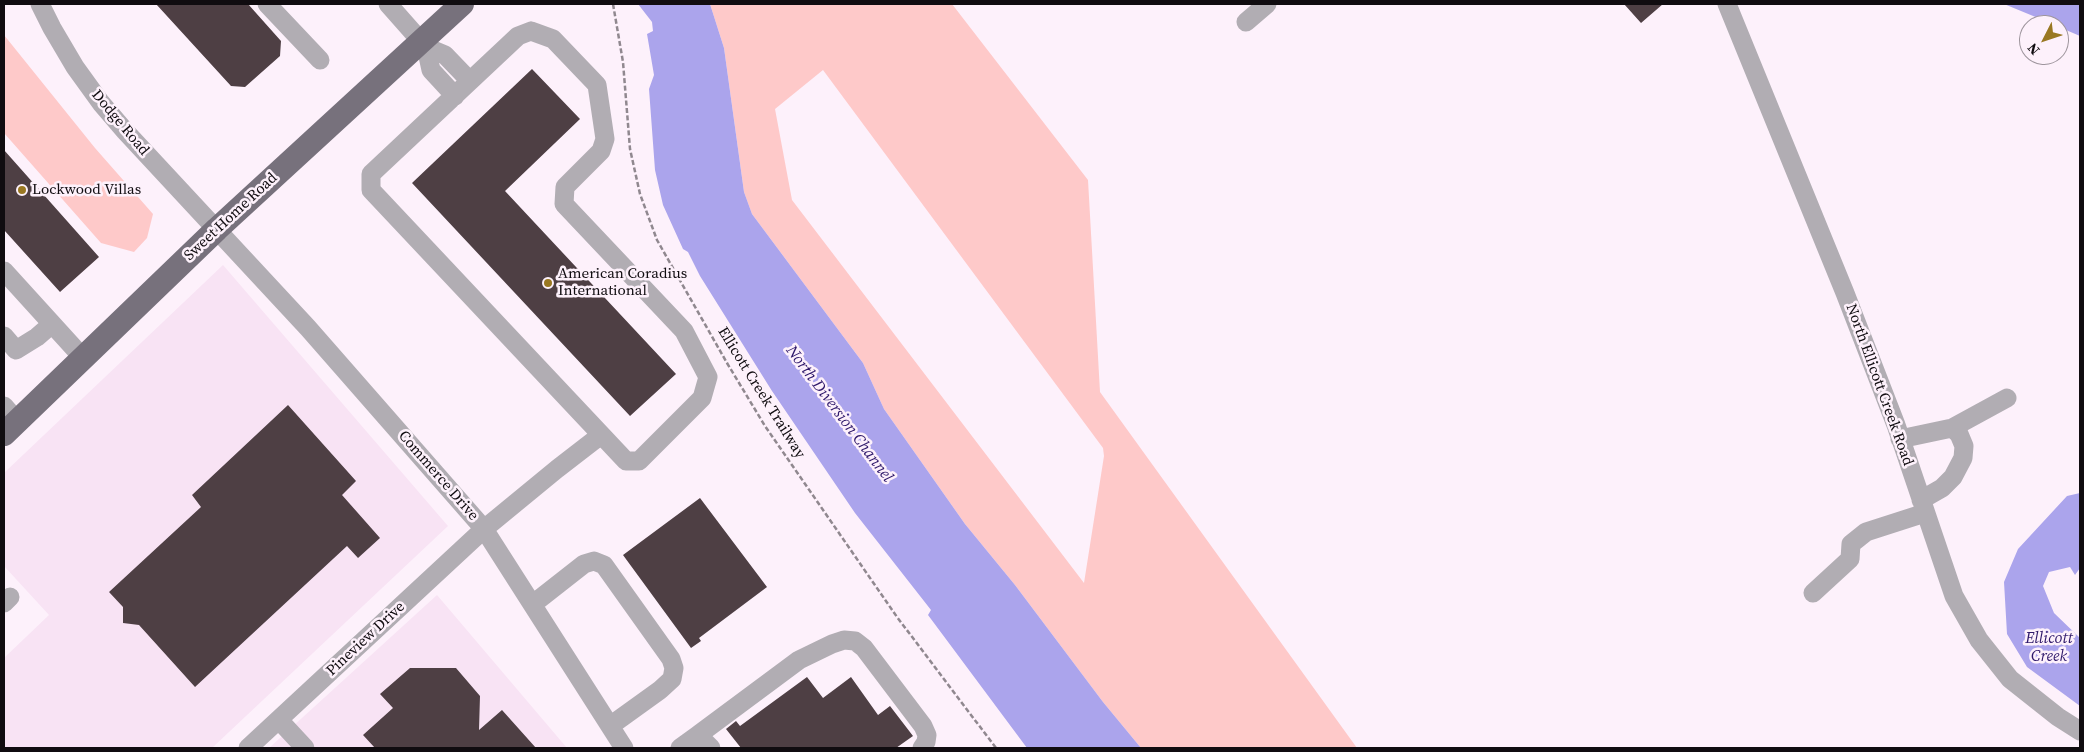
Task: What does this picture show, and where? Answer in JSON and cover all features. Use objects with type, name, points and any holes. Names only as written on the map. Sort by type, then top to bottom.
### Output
[{"type":"main road","name":"Sweet Home Road","points":[[8,420],[84,358],[217,229],[424,44],[462,4]]},
{"type":"street","name":"Dodge Road","points":[[40,4],[75,67],[102,103],[126,132],[217,229]]},
{"type":"street","points":[[267,4],[320,60]]},
{"type":"street","points":[[388,4],[424,44],[446,55],[470,81]]},
{"type":"street","points":[[1246,22],[1267,4]]},
{"type":"street","name":"North Ellicott Creek Road","points":[[1727,4],[1845,293],[1900,439],[1954,596],[1980,640],[2010,679],[2058,717],[2080,730]]},
{"type":"street","points":[[532,31],[553,39],[597,85],[605,138],[600,151],[564,187],[564,204],[684,331],[708,377],[702,398],[639,460],[626,461],[371,190],[371,174],[455,96],[518,36],[532,31]]},
{"type":"street","points":[[424,44],[431,70],[455,96]]},
{"type":"street","name":"Commerce Drive","points":[[217,229],[308,328],[484,529],[624,748]]},
{"type":"street","points":[[4,271],[84,358]]},
{"type":"street","points":[[4,336],[16,350],[37,337],[52,324]]},
{"type":"street","points":[[1900,439],[1952,428],[2007,398]]},
{"type":"street","points":[[1812,593],[1850,559],[1851,544],[1866,532],[1923,506],[1953,477],[1963,458],[1964,446],[1959,434],[1952,428]]},
{"type":"street","name":"Pineview Drive","points":[[248,748],[484,529],[602,435]]},
{"type":"street","points":[[532,604],[584,564],[594,562],[604,565],[671,659],[674,668],[672,679],[660,690],[610,726]]},
{"type":"street","points":[[680,748],[705,742],[799,660],[844,640],[855,640],[864,648],[923,726],[927,735],[926,742],[922,748]]},
{"type":"street","points":[[279,720],[305,748]]},
{"type":"path","name":"Ellicott Creek Trailway","points":[[613,4],[622,62],[630,149],[640,194],[657,240],[722,354],[766,426],[897,617],[996,748]]},
{"type":"shaded area","points":[[710,4],[952,4],[1088,180],[1100,392],[1357,748],[1141,748],[1103,702],[1015,585],[965,524],[884,409],[863,363],[752,214],[744,192],[724,48]],"holes":[[[823,70],[1103,448],[1104,456],[1084,583],[792,200],[775,109]]]},
{"type":"shaded area","points":[[4,35],[95,148],[153,214],[147,238],[134,252],[101,243],[4,133]]},
{"type":"shaded area","points":[[223,265],[448,526],[212,748],[4,748],[4,658],[49,615],[4,566],[4,473]]},
{"type":"shaded area","points":[[437,595],[567,748],[269,748]]},
{"type":"water","name":"North Diversion Channel","points":[[638,4],[710,4],[724,48],[744,192],[752,214],[863,363],[884,409],[965,524],[1015,585],[1103,702],[1141,748],[1027,748],[928,615],[931,610],[855,513],[772,391],[700,276],[688,252],[683,249],[663,205],[655,170],[649,89],[654,75],[647,34],[653,31],[652,22]]},
{"type":"water","points":[[2004,4],[2080,4],[2080,36],[2069,31],[2069,15],[2031,15]]},
{"type":"water","name":"Ellicott Creek","points":[[2080,493],[2080,568],[2075,575],[2070,567],[2049,572],[2043,586],[2054,613],[2080,638],[2080,706],[2027,667],[2007,634],[2004,582],[2018,549],[2067,496]]},
{"type":"building","points":[[156,4],[248,4],[281,41],[280,56],[245,87],[231,86]]},
{"type":"building","points":[[1624,4],[1663,4],[1641,23]]},
{"type":"building","name":"American Coradius International","points":[[532,69],[580,119],[505,191],[676,374],[630,416],[412,183]]},
{"type":"building","name":"Lockwood Villas","points":[[4,150],[99,257],[60,292],[4,230]]},
{"type":"building","points":[[288,405],[356,481],[342,495],[380,538],[358,558],[347,546],[195,687],[139,625],[123,623],[123,607],[109,592],[201,507],[192,495]]},
{"type":"building","points":[[700,498],[767,587],[699,638],[701,641],[691,648],[623,555]]},
{"type":"building","points":[[410,668],[456,668],[480,696],[479,730],[502,710],[536,748],[375,748],[363,735],[393,708],[380,694]]},
{"type":"building","points":[[807,677],[823,698],[851,677],[878,715],[890,706],[913,736],[896,748],[741,748],[726,729],[736,721],[740,726]]},
{"type":"place","name":"Lockwood Villas","points":[[22,190]]},
{"type":"place","name":"American Coradius International","points":[[548,283]]}]
